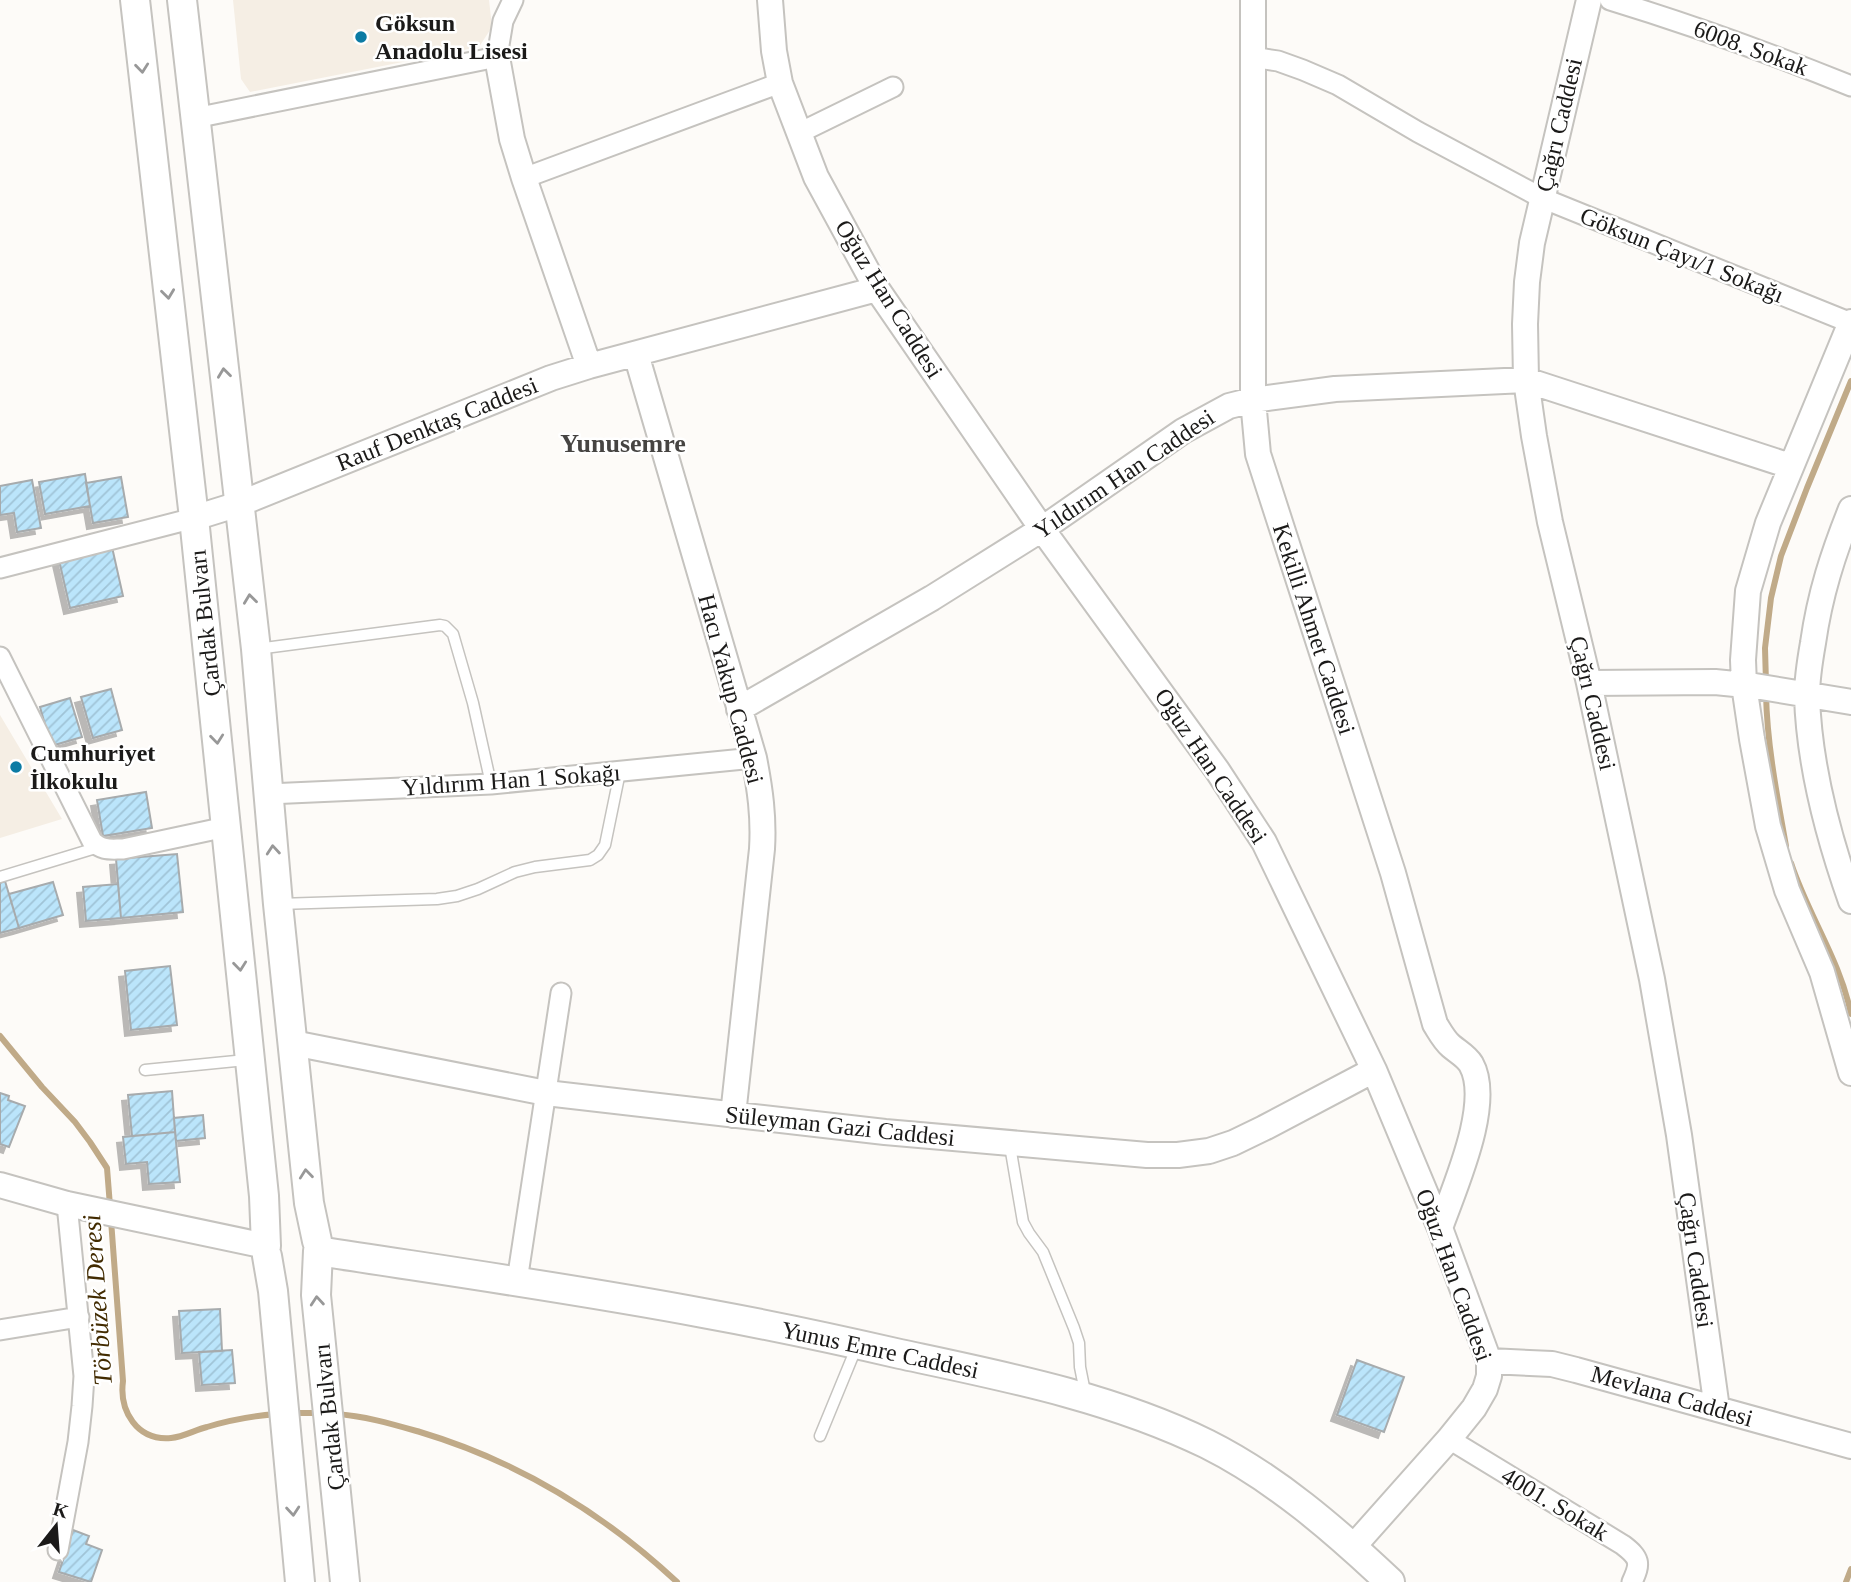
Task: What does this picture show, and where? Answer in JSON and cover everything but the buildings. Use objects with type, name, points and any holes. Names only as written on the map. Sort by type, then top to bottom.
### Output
[{"type":"main road","name":"Çardak Bulvarı","points":[[135,0],[194,518],[264,1196],[267,1251],[300,1582]]},
{"type":"main road","name":"Çardak Bulvarı","points":[[182,0],[256,649],[278,904],[309,1203],[318,1246],[316,1295],[345,1582]]},
{"type":"main road","points":[[290,1222],[305,1225],[313,1232],[318,1246],[315,1261],[309,1269],[295,1274],[280,1271],[272,1265],[267,1251],[269,1236],[276,1228],[290,1222]]},
{"type":"main road","name":"Yunus Emre Caddesi","points":[[318,1246],[704,1313],[1020,1381],[1086,1399],[1170,1428],[1209,1445],[1242,1464],[1353,1547],[1390,1582]]},
{"type":"street","points":[[513,0],[503,21],[497,57],[512,139],[589,366]]},
{"type":"street","name":"Oğuz Han Caddesi","points":[[770,0],[774,51],[780,83],[816,177],[877,289],[1042,529],[1217,770],[1264,842],[1374,1070],[1440,1228],[1489,1361],[1489,1376],[1474,1408],[1353,1547]]},
{"type":"street","name":"Kekilli Ahmet Caddesi","points":[[1253,0],[1253,400],[1258,454],[1393,873],[1435,1024],[1442,1037],[1470,1062],[1475,1074],[1477,1102],[1474,1125],[1440,1228]]},
{"type":"street","name":"Çağrı Caddesi","points":[[1589,0],[1532,243],[1525,324],[1526,380],[1550,522],[1589,682],[1652,979],[1679,1135],[1717,1409]]},
{"type":"street","name":"6008. Sokak","points":[[1610,0],[1689,24],[1851,86]]},
{"type":"street","points":[[195,118],[497,57]]},
{"type":"street","name":"Göksun Çayı/1 Sokağı","points":[[1252,57],[1278,61],[1338,85],[1418,132],[1542,198],[1851,323]]},
{"type":"street","points":[[524,178],[780,83]]},
{"type":"street","points":[[799,133],[893,87]]},
{"type":"street","name":"Rauf Denktaş Caddesi","points":[[0,568],[239,504],[520,390],[589,366],[877,289]]},
{"type":"street","points":[[1851,323],[1768,523],[1748,590],[1744,636],[1754,751],[1768,826],[1787,890],[1822,972],[1851,1073]]},
{"type":"street","name":"Hacı Yakup Caddesi","points":[[636,354],[754,758],[761,802],[762,836],[733,1115]]},
{"type":"street","name":"Yıldırım Han Caddesi","points":[[739,709],[932,598],[1042,529],[1184,431],[1229,406],[1253,400],[1335,389],[1526,380],[1790,466]]},
{"type":"street","points":[[1850,512],[1826,576],[1810,661],[1799,693],[1831,840],[1851,901]]},
{"type":"street","points":[[0,657],[92,841],[99,847],[123,849],[226,827]]},
{"type":"street","points":[[1589,682],[1680,681],[1750,686],[1851,702]]},
{"type":"street","name":"Yıldırım Han 1 Sokağı","points":[[268,794],[491,784],[754,758]]},
{"type":"street","points":[[517,1281],[561,993]]},
{"type":"street","name":"Süleyman Gazi Caddesi","points":[[293,1043],[546,1093],[886,1132],[1147,1155],[1209,1151],[1233,1143],[1374,1070]]},
{"type":"street","points":[[0,1185],[67,1204],[164,1224],[267,1251]]},
{"type":"street","points":[[58,1550],[78,1442],[84,1376],[67,1204]]},
{"type":"street","points":[[0,1330],[79,1317]]},
{"type":"street","name":"Mevlana Caddesi","points":[[1489,1361],[1564,1367],[1851,1446]]},
{"type":"street","name":"4001. Sokak","points":[[1449,1439],[1629,1549],[1638,1562],[1632,1582]]},
{"type":"lane","points":[[256,649],[445,626],[453,634],[473,703],[491,784]]},
{"type":"lane","points":[[278,904],[438,899],[478,889],[515,872],[590,860],[598,855],[605,845],[620,772]]},
{"type":"lane","points":[[0,877],[99,847]]},
{"type":"lane","points":[[145,1070],[249,1060]]},
{"type":"lane","points":[[1009,1142],[1023,1222],[1043,1252],[1074,1328],[1079,1343],[1086,1399]]},
{"type":"lane","points":[[820,1436],[858,1345]]},
{"type":"shaded area","name":"Göksun Anadolu Lisesi","points":[[233,0],[489,0],[492,27],[479,47],[250,92],[241,79]]},
{"type":"shaded area","name":"Cumhuriyet İlkokulu","points":[[0,715],[62,819],[0,838]]},
{"type":"waterway","points":[[1766,683],[1765,648],[1771,598],[1781,556],[1851,381]]},
{"type":"waterway","points":[[1766,694],[1770,751],[1786,846]]},
{"type":"waterway","points":[[1791,863],[1832,956],[1851,1014]]},
{"type":"waterway","name":"Törbüzek Deresi","points":[[0,1036],[75,1122],[107,1168],[110,1206]]},
{"type":"waterway","name":"Törbüzek Deresi","points":[[111,1220],[124,1403],[133,1422],[149,1435],[171,1438],[224,1422],[276,1414]]},
{"type":"waterway","name":"Törbüzek Deresi","points":[[291,1413],[322,1413]]},
{"type":"waterway","name":"Törbüzek Deresi","points":[[336,1414],[368,1418],[420,1432],[491,1458],[524,1474],[589,1512],[649,1557],[677,1582]]},
{"type":"waterway","points":[[1846,1582],[1851,1569]]},
{"type":"place","name":"Göksun Anadolu Lisesi","points":[[361,37]]},
{"type":"place","name":"Cumhuriyet İlkokulu","points":[[16,767]]},
{"type":"district","name":"Yunusemre","points":[[623,443]]}]
